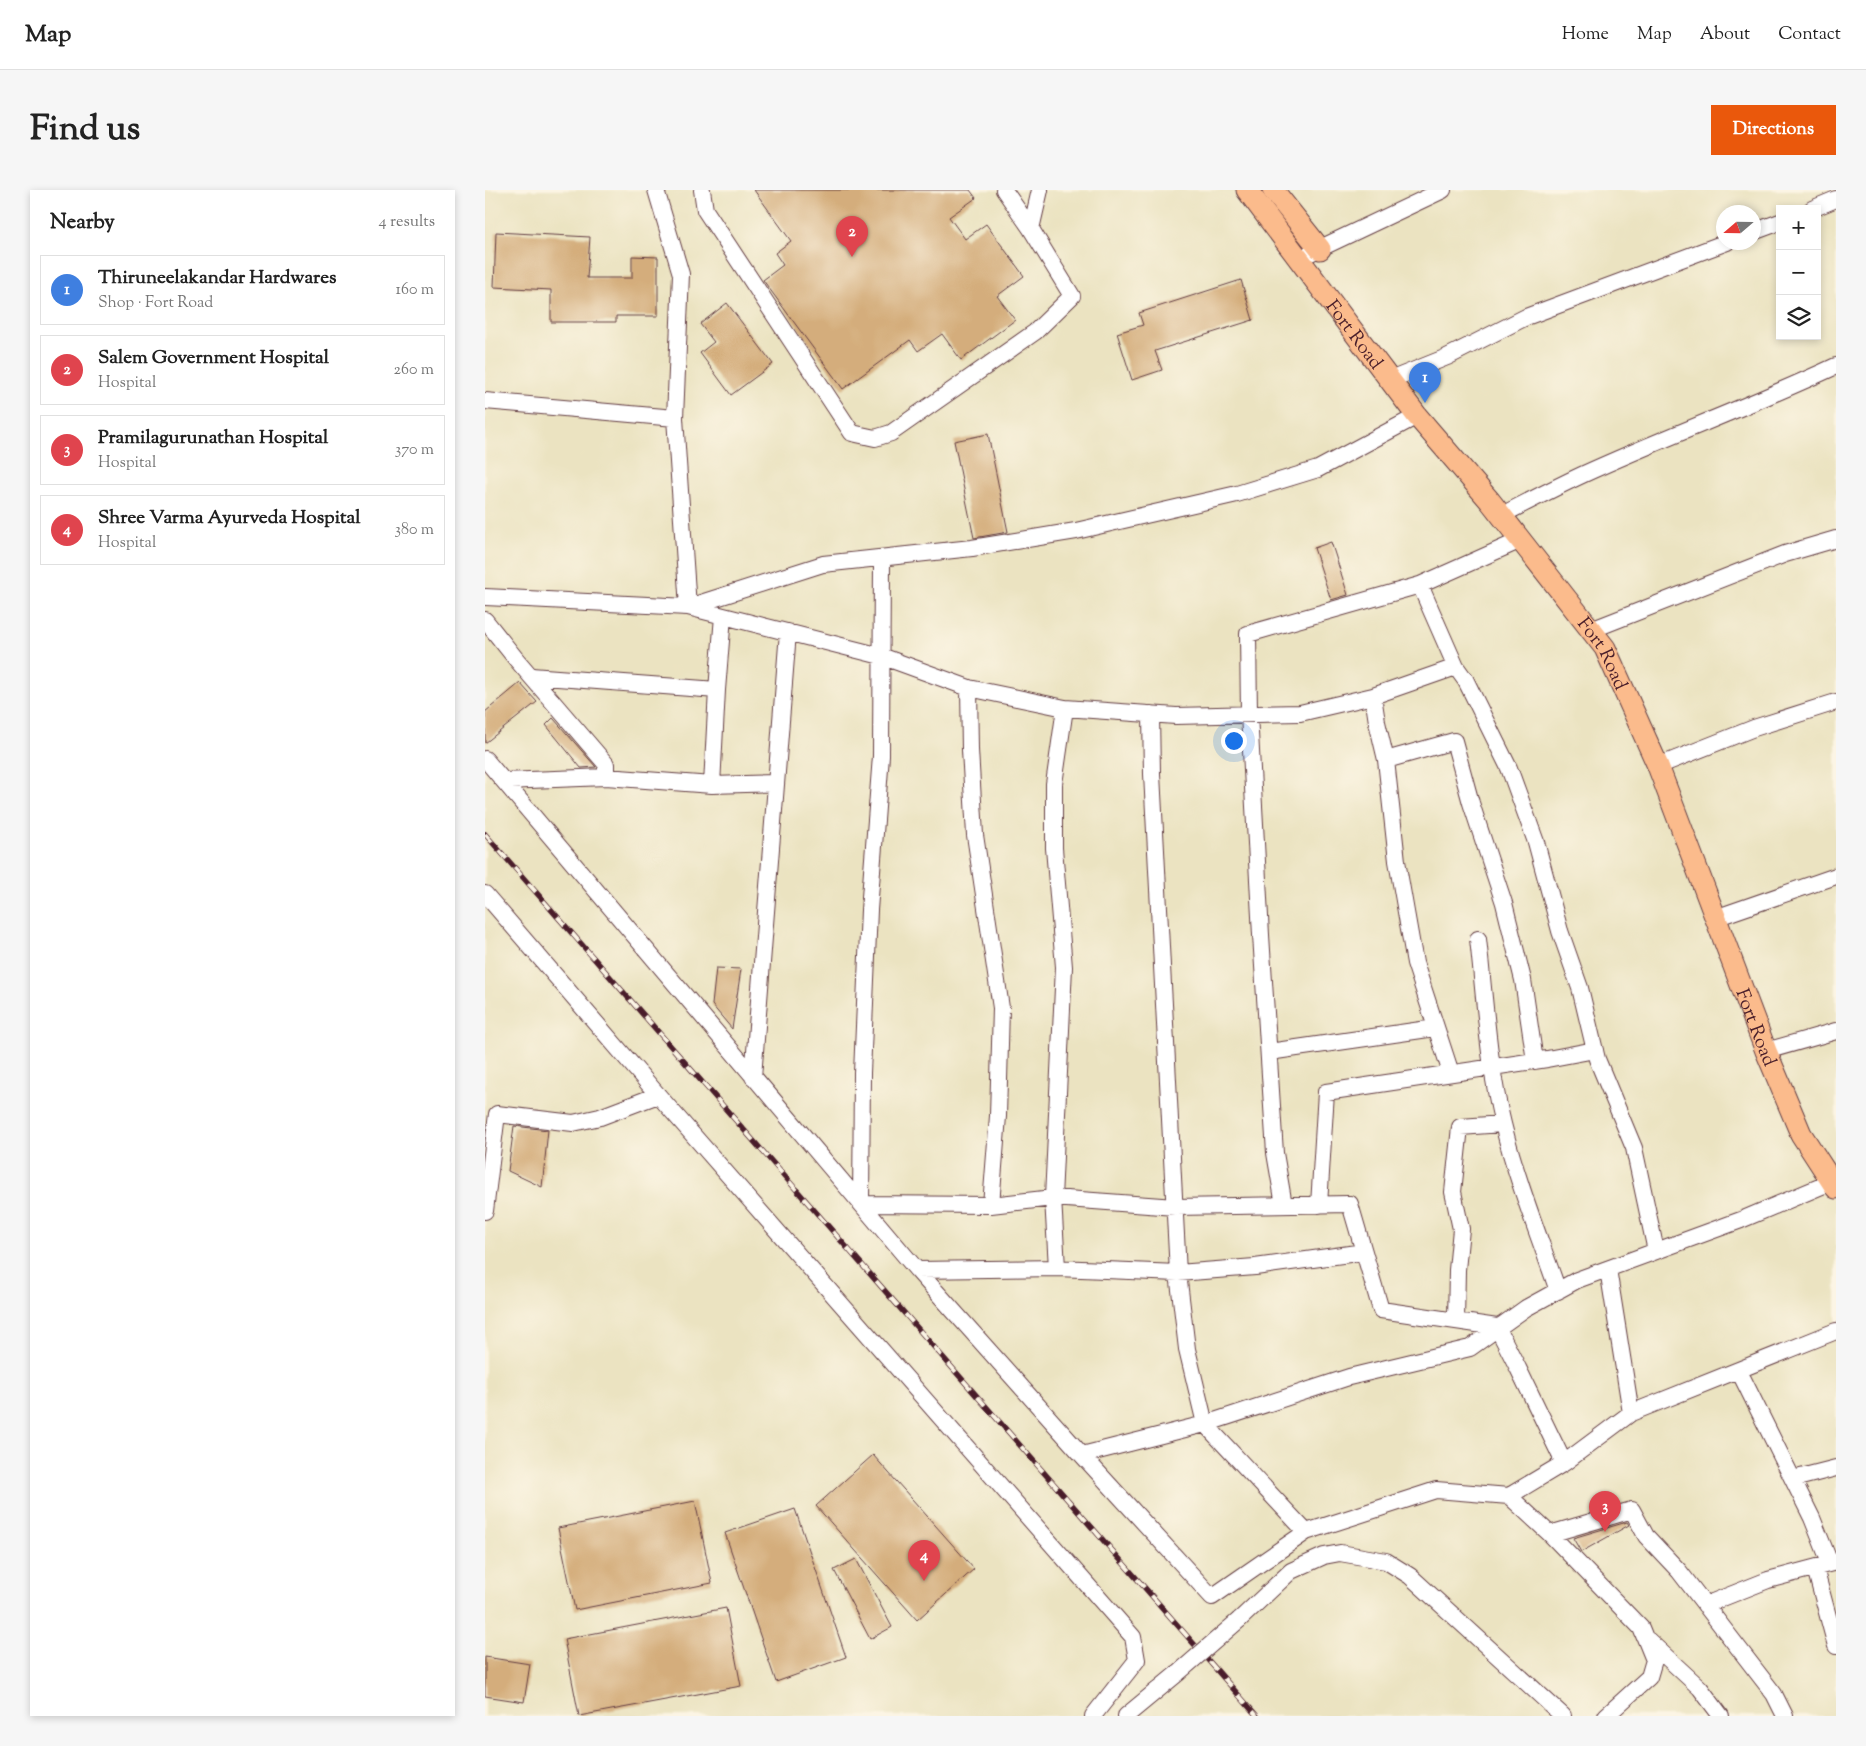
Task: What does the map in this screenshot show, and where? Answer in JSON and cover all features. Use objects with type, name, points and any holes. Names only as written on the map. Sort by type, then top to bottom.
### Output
[{"type":"main road","name":"Fort Road","points":[[1247,190],[1417,416],[1502,515],[1605,648],[1658,766],[1766,1051],[1801,1134],[1834,1183]]},
{"type":"main road","points":[[1273,190],[1320,248]]},
{"type":"street","points":[[656,190],[681,274],[675,418],[688,608]]},
{"type":"street","points":[[702,190],[705,210],[852,433],[875,438],[891,433],[1035,332],[1072,296],[1031,229],[1003,190]]},
{"type":"street","points":[[1031,229],[1040,190]]},
{"type":"street","points":[[1299,259],[1443,190]]},
{"type":"street","points":[[1821,205],[1836,199]]},
{"type":"street","points":[[1761,229],[1776,223]]},
{"type":"street","points":[[1390,380],[1447,357],[1527,316],[1716,246]]},
{"type":"street","points":[[1502,515],[1583,474],[1778,394],[1836,366]]},
{"type":"street","points":[[485,401],[675,418]]},
{"type":"street","points":[[688,608],[823,564],[972,548],[1076,531],[1237,494],[1318,469],[1417,416]]},
{"type":"street","points":[[1591,630],[1785,554],[1836,539]]},
{"type":"street","points":[[1284,1205],[1275,1153],[1249,714],[1248,634],[1420,585],[1521,540]]},
{"type":"street","points":[[861,1204],[862,1073],[869,910],[881,756],[882,558]]},
{"type":"street","points":[[1420,585],[1456,667],[1466,681],[1509,768],[1533,833],[1559,931],[1580,988],[1597,1059],[1634,1148],[1656,1252]]},
{"type":"street","points":[[485,597],[688,608],[881,656],[969,688],[1065,708],[1176,716],[1300,713],[1373,696],[1456,667]]},
{"type":"street","points":[[712,785],[723,616]]},
{"type":"street","points":[[485,620],[606,764],[606,776]]},
{"type":"street","points":[[753,1076],[788,632]]},
{"type":"street","points":[[531,676],[717,690]]},
{"type":"street","points":[[969,688],[970,750],[975,835],[1001,1008],[991,1205]]},
{"type":"street","points":[[1373,696],[1386,760],[1397,861],[1414,954],[1435,1028],[1451,1073]]},
{"type":"street","points":[[1658,766],[1754,728],[1836,702]]},
{"type":"street","points":[[1057,1268],[1053,1198],[1064,967],[1054,848],[1054,784],[1065,708]]},
{"type":"street","points":[[1151,714],[1152,774],[1178,1273],[1187,1349],[1205,1424],[1306,1532]]},
{"type":"street","points":[[1386,760],[1454,741],[1508,922],[1523,980],[1535,1060]]},
{"type":"street","points":[[485,759],[917,1270],[1211,1597],[1306,1532],[1436,1490],[1509,1496],[1564,1463],[1631,1412],[1739,1371],[1836,1331]]},
{"type":"street","points":[[504,780],[606,776],[712,785],[776,783]]},
{"type":"street","points":[[1715,918],[1836,876]]},
{"type":"street","points":[[485,894],[492,908],[1133,1637],[1137,1660],[1093,1716]]},
{"type":"street","points":[[1478,939],[1493,1067],[1503,1124],[1528,1205],[1558,1291]]},
{"type":"street","points":[[1269,1052],[1435,1028]]},
{"type":"street","points":[[1766,1051],[1836,1031]]},
{"type":"street","points":[[1319,1205],[1326,1092],[1595,1050]]},
{"type":"street","points":[[485,1210],[491,1113],[573,1123],[600,1117],[658,1095]]},
{"type":"street","points":[[1456,1321],[1457,1270],[1461,1229],[1453,1192],[1460,1127],[1503,1124]]},
{"type":"street","points":[[1082,1455],[1205,1424],[1349,1377],[1470,1348],[1526,1308],[1577,1280],[1741,1220],[1834,1183]]},
{"type":"street","points":[[861,1204],[991,1205],[1053,1198],[1175,1207],[1350,1204],[1381,1310],[1497,1327]]},
{"type":"street","points":[[917,1270],[1057,1268],[1178,1273],[1255,1267],[1364,1252]]},
{"type":"street","points":[[1608,1269],[1631,1412]]},
{"type":"street","points":[[1497,1327],[1564,1463]]},
{"type":"street","points":[[1739,1371],[1812,1518],[1827,1564],[1836,1646]]},
{"type":"street","points":[[1793,1479],[1836,1468]]},
{"type":"street","points":[[1509,1496],[1550,1534],[1641,1628],[1646,1638],[1653,1660],[1649,1676],[1606,1716]]},
{"type":"street","points":[[1550,1534],[1632,1510],[1646,1536],[1679,1571],[1774,1694],[1785,1716]]},
{"type":"street","points":[[1126,1716],[1239,1620],[1291,1572],[1312,1560],[1339,1553],[1386,1561],[1410,1576],[1563,1716]]},
{"type":"street","points":[[1705,1605],[1768,1580],[1827,1564]]},
{"type":"street","points":[[1646,1638],[1700,1688],[1721,1716]]},
{"type":"building","points":[[754,190],[970,190],[976,198],[949,217],[965,239],[986,224],[1024,276],[997,296],[1015,320],[961,360],[942,334],[918,351],[910,340],[843,389],[763,280],[783,265],[775,253],[791,241]]},
{"type":"building","points":[[496,232],[590,237],[587,278],[632,278],[632,256],[658,257],[658,316],[616,316],[616,322],[551,322],[551,290],[494,287]]},
{"type":"building","points":[[1241,280],[1253,320],[1155,351],[1162,370],[1132,380],[1117,333],[1143,325],[1139,313]]},
{"type":"building","points":[[727,303],[773,364],[731,395],[700,353],[714,342],[700,324]]},
{"type":"building","points":[[988,434],[1008,532],[974,538],[954,441]]},
{"type":"building","points":[[1331,542],[1348,595],[1331,600],[1314,548]]},
{"type":"building","points":[[520,683],[537,702],[485,743],[485,712]]},
{"type":"building","points":[[553,718],[596,767],[581,768],[546,725]]},
{"type":"building","points":[[716,968],[741,969],[732,1029],[712,1005]]},
{"type":"building","points":[[514,1126],[548,1130],[542,1187],[508,1171]]},
{"type":"building","points":[[873,1455],[974,1569],[917,1620],[816,1506]]},
{"type":"building","points":[[695,1501],[712,1583],[575,1610],[558,1528]]},
{"type":"building","points":[[795,1509],[846,1657],[776,1682],[725,1533]]},
{"type":"building","points":[[1627,1522],[1629,1525],[1581,1552],[1573,1538]]},
{"type":"building","points":[[856,1559],[892,1627],[870,1639],[834,1570]]},
{"type":"building","points":[[726,1608],[741,1686],[579,1716],[564,1639]]},
{"type":"building","points":[[485,1657],[530,1664],[524,1702],[485,1696]]},
{"type":"railway","points":[[485,834],[1257,1716]]},
{"type":"place","name":"Salem Government Hospital","points":[[852,257]]},
{"type":"place","name":"Thiruneelakandar Hardwares","points":[[1425,403]]},
{"type":"place","name":"Pramilagurunathan Hospital","points":[[1605,1532]]},
{"type":"place","name":"Shree Varma Ayurveda Hospital","points":[[924,1581]]}]
